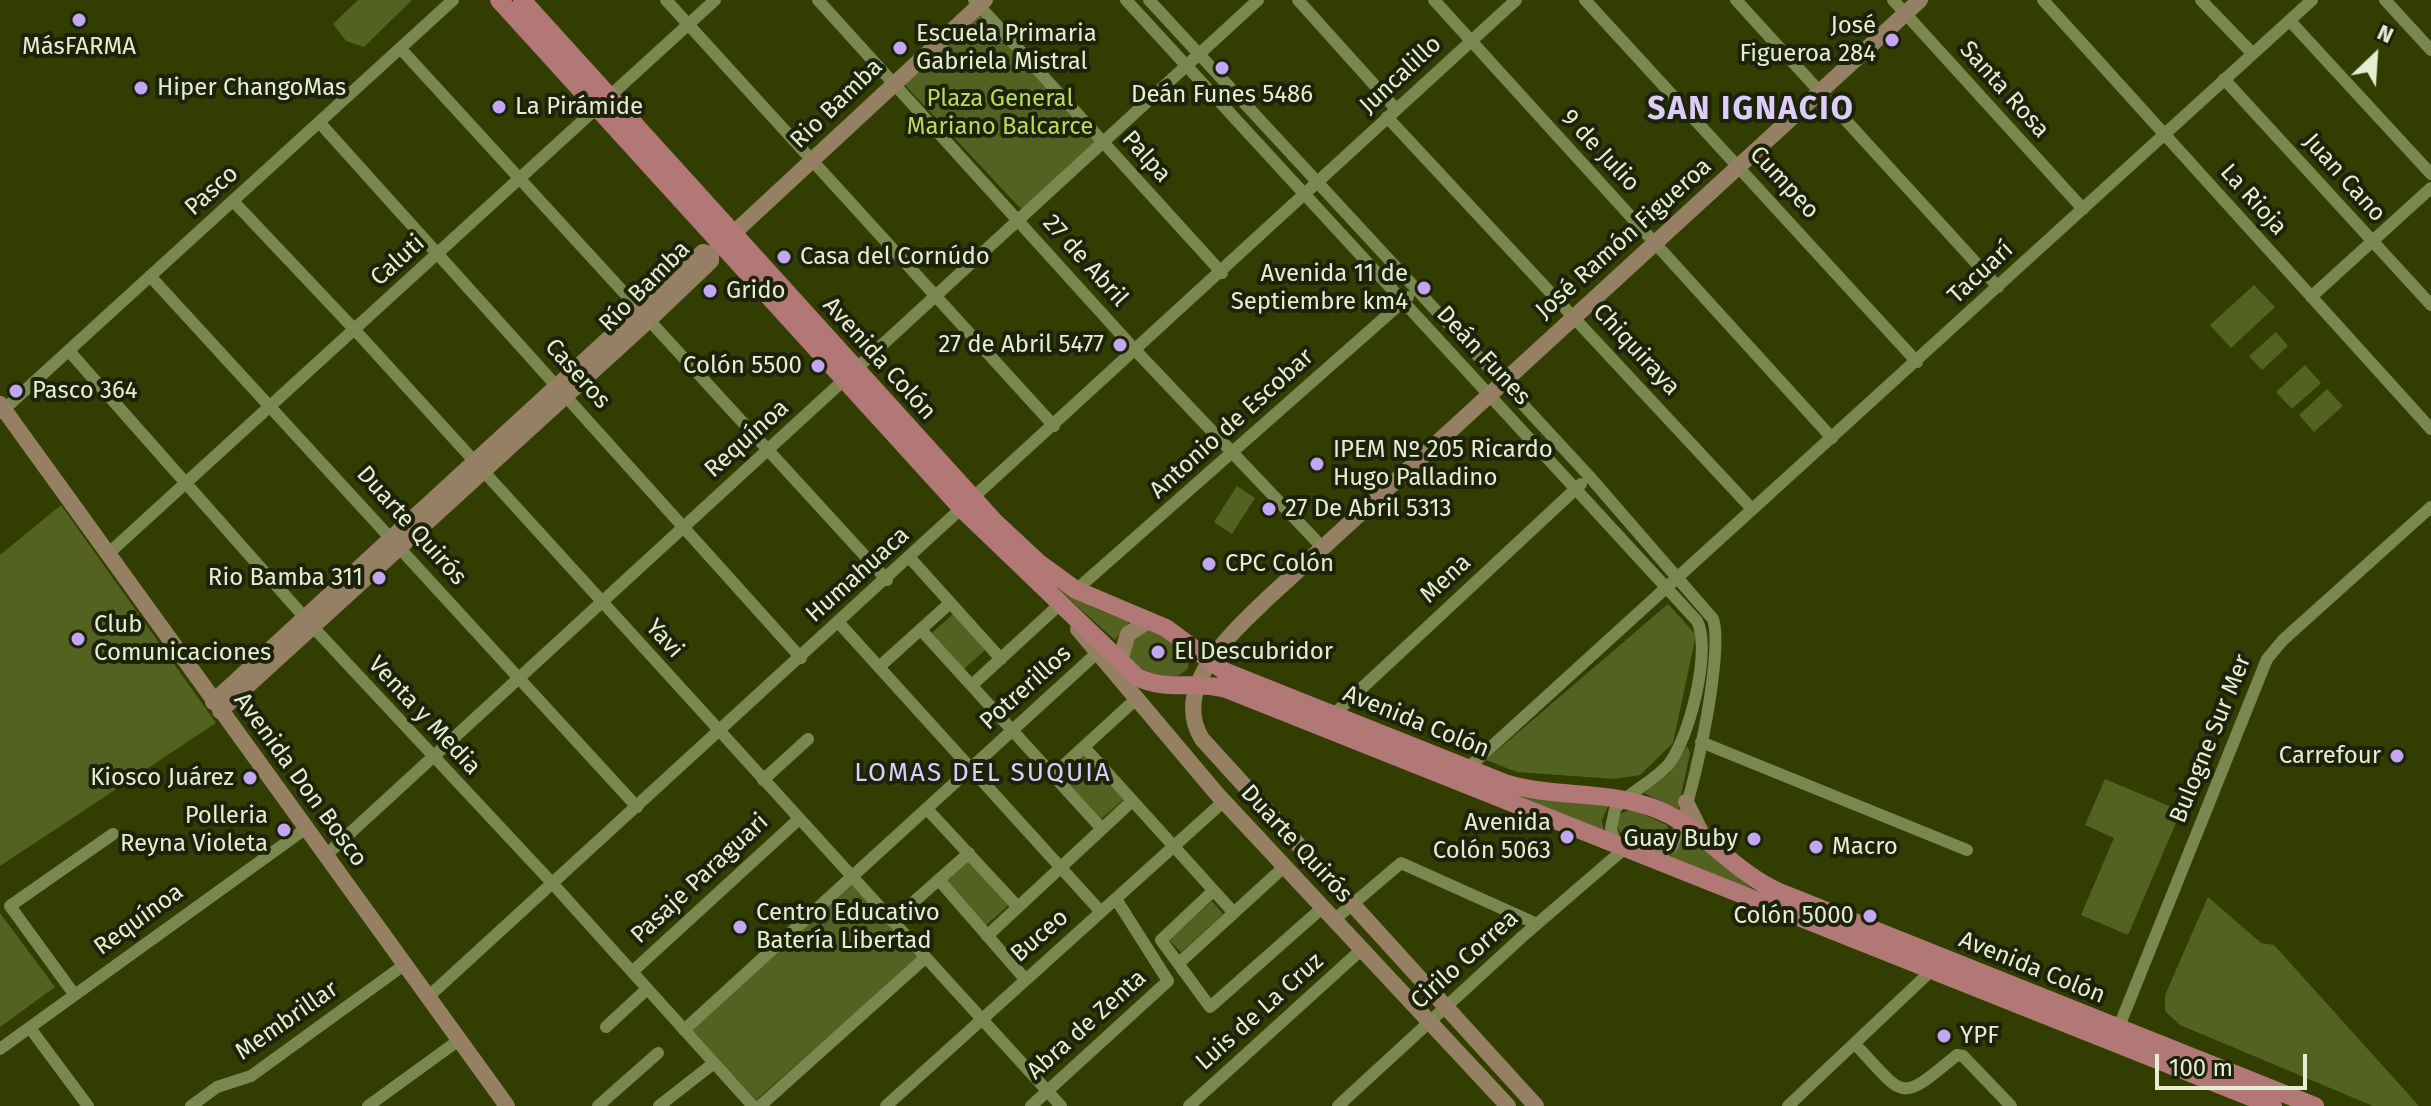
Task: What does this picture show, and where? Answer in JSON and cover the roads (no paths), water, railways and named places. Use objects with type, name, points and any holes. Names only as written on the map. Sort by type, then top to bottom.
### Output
[{"type":"main road","name":"Avenida Colón","points":[[499,0],[604,103]]},
{"type":"main road","name":"Avenida Colón","points":[[522,0],[722,243],[850,375],[1117,668],[1151,683],[1199,685],[1234,692],[1931,971],[2315,1106]]},
{"type":"main road","name":"José Ramón Figueroa","points":[[1208,661],[1322,547],[1920,0]]},
{"type":"main road","name":"Rio Bamba","points":[[722,243],[812,162],[979,2]]},
{"type":"main road","name":"Río Bamba","points":[[216,706],[646,314],[703,252],[722,243]]},
{"type":"main road","name":"Avenida Don Bosco","points":[[1,409],[109,553],[216,706],[507,1106]]},
{"type":"main road","name":"Avenida Colón","points":[[968,504],[1076,590],[1179,635],[1224,671],[1521,788],[1624,799],[1681,821],[1751,878],[1777,891],[2273,1106]]},
{"type":"main road","name":"Duarte Quirós","points":[[1059,605],[1097,653],[1117,668],[1135,700],[1224,801],[1508,1106]]},
{"type":"main road","points":[[1117,668],[1128,634],[1148,621]]},
{"type":"main road","name":"Duarte Quirós","points":[[1208,661],[1199,685],[1194,717],[1202,739],[1536,1106]]},
{"type":"main road","points":[[1686,802],[1707,840]]},
{"type":"street","name":"Pasco","points":[[1,409],[69,351],[453,0]]},
{"type":"street","points":[[666,0],[1054,426]]},
{"type":"street","name":"Caluti","points":[[109,553],[715,0]]},
{"type":"street","name":"27 de Abril","points":[[818,0],[1136,351],[1322,547]]},
{"type":"street","name":"Deán Funes","points":[[1126,0],[1403,301],[1589,476],[1707,610],[1718,636],[1701,742],[1671,848],[1648,858]]},
{"type":"street","name":"Deán Funes","points":[[1149,0],[1416,290],[1575,488],[1697,621],[1703,649],[1680,748],[1657,776],[1624,799]]},
{"type":"street","name":"Requínoa","points":[[325,856],[1258,0]]},
{"type":"street","name":"Chiquiraya","points":[[1298,0],[1391,113],[1752,509]]},
{"type":"street","name":"9 de Julio","points":[[1434,0],[1832,438]]},
{"type":"street","name":"Juncalillo","points":[[1318,185],[1391,113],[1516,0]]},
{"type":"street","name":"Cumpeo","points":[[1585,0],[1917,362]]},
{"type":"street","points":[[1736,0],[1998,287]]},
{"type":"street","name":"Santa Rosa","points":[[1893,0],[2083,209]]},
{"type":"street","name":"La Rioja","points":[[2043,0],[2431,429]]},
{"type":"street","points":[[2201,0],[2252,53]]},
{"type":"street","name":"Tacuarí","points":[[1468,768],[1677,574],[1917,362],[2312,0]]},
{"type":"street","points":[[2385,0],[2431,50]]},
{"type":"street","name":"Palpa","points":[[979,2],[1222,273]]},
{"type":"street","points":[[2290,21],[2431,174]]},
{"type":"street","points":[[400,48],[887,580]]},
{"type":"street","name":"Juan Cano","points":[[2224,79],[2431,305]]},
{"type":"street","name":"Caseros","points":[[319,122],[801,658]]},
{"type":"street","name":"Humahuaca","points":[[428,997],[1318,185]]},
{"type":"street","points":[[2311,297],[2431,188]]},
{"type":"street","name":"Yavi","points":[[233,201],[355,330],[1061,1106]]},
{"type":"street","name":"Duarte Quirós","points":[[150,276],[637,807]]},
{"type":"street","name":"Antonio de Escobar","points":[[1076,590],[1416,290]]},
{"type":"street","name":"Venta y Media","points":[[69,351],[431,758],[553,884],[753,1106]]},
{"type":"street","name":"Mena","points":[[1333,715],[1589,476]]},
{"type":"street","name":"Bulogne Sur Mer","points":[[2116,1036],[2267,659],[2283,640],[2431,507]]},
{"type":"street","points":[[910,558],[1001,659]]},
{"type":"street","points":[[879,667],[950,603]]},
{"type":"street","points":[[972,685],[1059,605]]},
{"type":"street","points":[[839,623],[1101,912]]},
{"type":"street","points":[[921,630],[1102,829]]},
{"type":"street","name":"Potrerillos","points":[[684,1030],[1097,653]]},
{"type":"street","points":[[1053,775],[1135,700]]},
{"type":"street","points":[[763,780],[808,739]]},
{"type":"street","points":[[1701,742],[1967,850]]},
{"type":"street","points":[[1084,747],[1234,913]]},
{"type":"street","points":[[1620,847],[1612,815],[1624,799]]},
{"type":"street","points":[[987,936],[1132,801]]},
{"type":"street","name":"Buceo","points":[[886,1106],[1224,801]]},
{"type":"street","points":[[927,809],[1018,907]]},
{"type":"street","name":"Pasaje Paraguari","points":[[632,972],[799,819]]},
{"type":"street","name":"Requínoa","points":[[0,1049],[305,829]]},
{"type":"street","points":[[74,994],[10,906],[113,834]]},
{"type":"street","name":"Cirilo Correa","points":[[1338,1106],[1620,847]]},
{"type":"street","points":[[892,921],[969,853]]},
{"type":"street","points":[[1213,891],[1161,938],[1213,1007],[1328,914],[1352,903],[1401,863],[1537,924]]},
{"type":"street","points":[[1179,963],[1284,867]]},
{"type":"street","points":[[939,880],[1025,979]]},
{"type":"street","name":"Abra de Zenta","points":[[1031,1106],[1164,987],[1167,975],[1116,899]]},
{"type":"street","name":"Luis de La Cruz","points":[[1189,1106],[1361,950]]},
{"type":"street","points":[[760,1106],[925,958]]},
{"type":"street","name":"Membrillar","points":[[191,1106],[217,1087],[251,1076],[404,965]]},
{"type":"street","points":[[1788,1106],[1931,971]]},
{"type":"street","points":[[606,1027],[647,989]]},
{"type":"street","points":[[30,1028],[88,1106]]},
{"type":"street","points":[[368,1106],[459,1040]]},
{"type":"street","points":[[1855,1044],[1894,1085],[1906,1090],[1917,1088],[1957,1055],[1963,1056],[2011,1106]]},
{"type":"street","points":[[598,1106],[658,1053]]},
{"type":"street","points":[[659,1106],[714,1063]]},
{"type":"place","name":"MásFARMA","points":[[79,20]]},
{"type":"place","name":"José Figueroa 284","points":[[1892,40]]},
{"type":"place","name":"Escuela Primaria Gabriela Mistral","points":[[900,48]]},
{"type":"place","name":"Deán Funes 5486","points":[[1222,68]]},
{"type":"place","name":"Hiper ChangoMas","points":[[141,88]]},
{"type":"place","name":"La Pirámide","points":[[499,107]]},
{"type":"place","name":"Casa del Cornúdo","points":[[784,257]]},
{"type":"place","name":"Avenida 11 de Septiembre km4","points":[[1424,288]]},
{"type":"place","name":"Grido","points":[[710,291]]},
{"type":"place","name":"27 de Abril 5477","points":[[1120,345]]},
{"type":"place","name":"Colón 5500","points":[[818,366]]},
{"type":"place","name":"Pasco 364","points":[[16,391]]},
{"type":"place","name":"IPEM Nº 205 Ricardo Hugo Palladino","points":[[1317,464]]},
{"type":"place","name":"27 De Abril 5313","points":[[1269,509]]},
{"type":"place","name":"CPC Colón","points":[[1209,564]]},
{"type":"place","name":"Rio Bamba 311","points":[[379,578]]},
{"type":"place","name":"Club Comunicaciones","points":[[78,639]]},
{"type":"place","name":"El Descubridor","points":[[1158,652]]},
{"type":"place","name":"Carrefour","points":[[2397,756]]},
{"type":"place","name":"Kiosco Juárez","points":[[250,778]]},
{"type":"place","name":"Polleria Reyna Violeta","points":[[284,830]]},
{"type":"place","name":"Avenida Colón 5063","points":[[1567,837]]},
{"type":"place","name":"Guay Buby","points":[[1754,839]]},
{"type":"place","name":"Macro","points":[[1816,847]]},
{"type":"place","name":"Colón 5000","points":[[1870,916]]},
{"type":"place","name":"Centro Educativo Batería Libertad","points":[[740,927]]},
{"type":"place","name":"YPF","points":[[1944,1036]]},
{"type":"district","name":"SAN IGNACIO","points":[[1751,110]]},
{"type":"district","name":"LOMAS DEL SUQUIA","points":[[983,774]]},
{"type":"park label","name":"Plaza General Mariano Balcarce","points":[[1000,113]]}]
